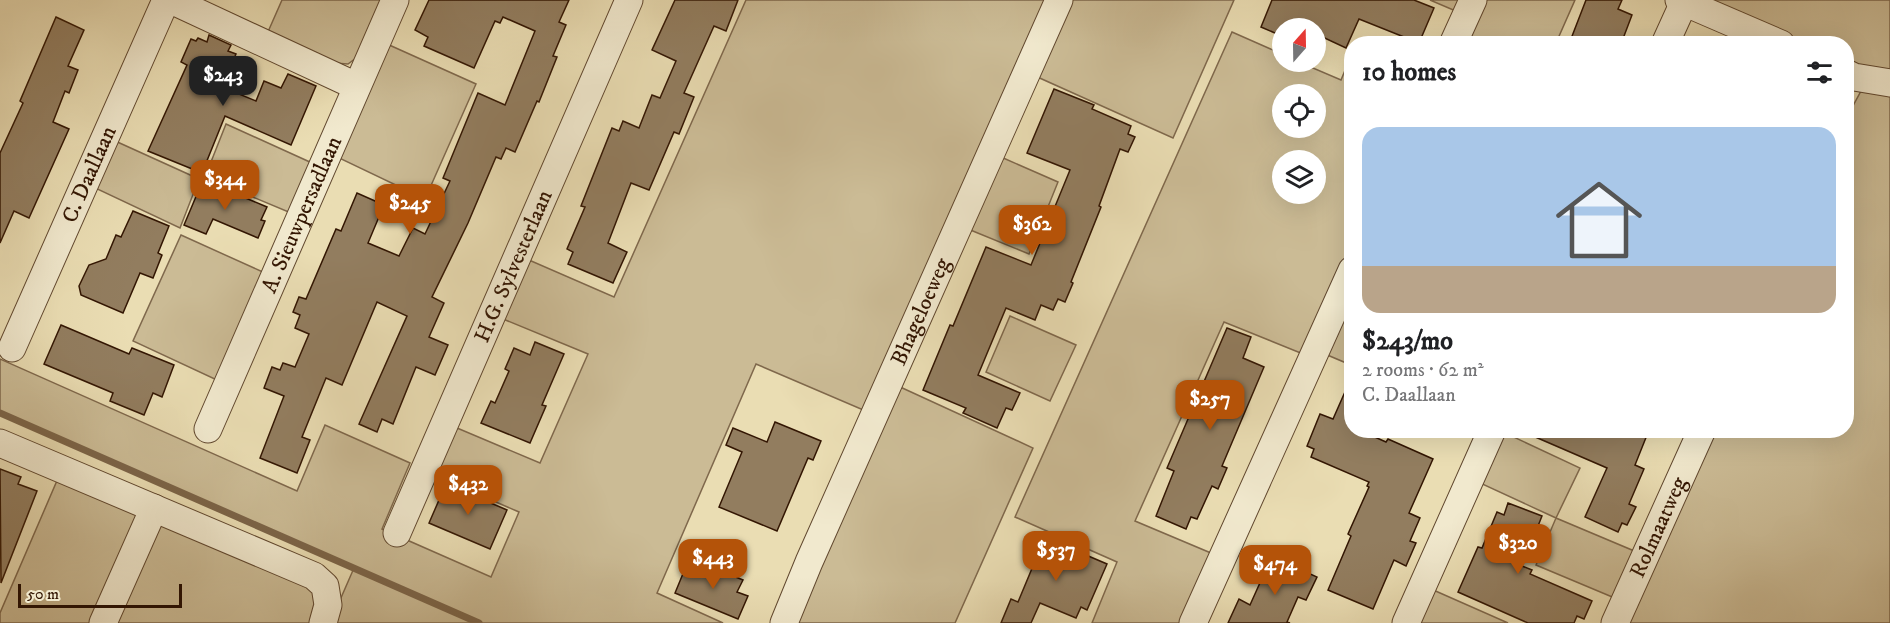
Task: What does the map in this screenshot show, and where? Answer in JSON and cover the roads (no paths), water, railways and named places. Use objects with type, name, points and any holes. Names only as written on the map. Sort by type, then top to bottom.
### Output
[{"type":"street","name":"C. Daallaan","points":[[12,348],[166,0]]},
{"type":"street","points":[[171,0],[356,86]]},
{"type":"street","name":"A. Sieuwpersadlaan","points":[[208,429],[395,0]]},
{"type":"street","name":"H.G. Sylvesterlaan","points":[[397,533],[629,0]]},
{"type":"street","name":"Bhageloeweg","points":[[784,623],[1059,0]]},
{"type":"street","points":[[1457,36],[1473,0]]},
{"type":"street","points":[[1668,36],[1682,1],[1763,36]]},
{"type":"street","points":[[1854,81],[1890,83]]},
{"type":"street","points":[[1193,623],[1344,288]]},
{"type":"street","points":[[1406,623],[1488,438]]},
{"type":"street","name":"Rolmaatweg","points":[[1615,623],[1698,438]]},
{"type":"street","points":[[0,443],[314,576],[325,586],[328,605],[323,623]]},
{"type":"street","points":[[103,623],[154,508]]},
{"type":"waterway","points":[[0,413],[479,623]]}]
